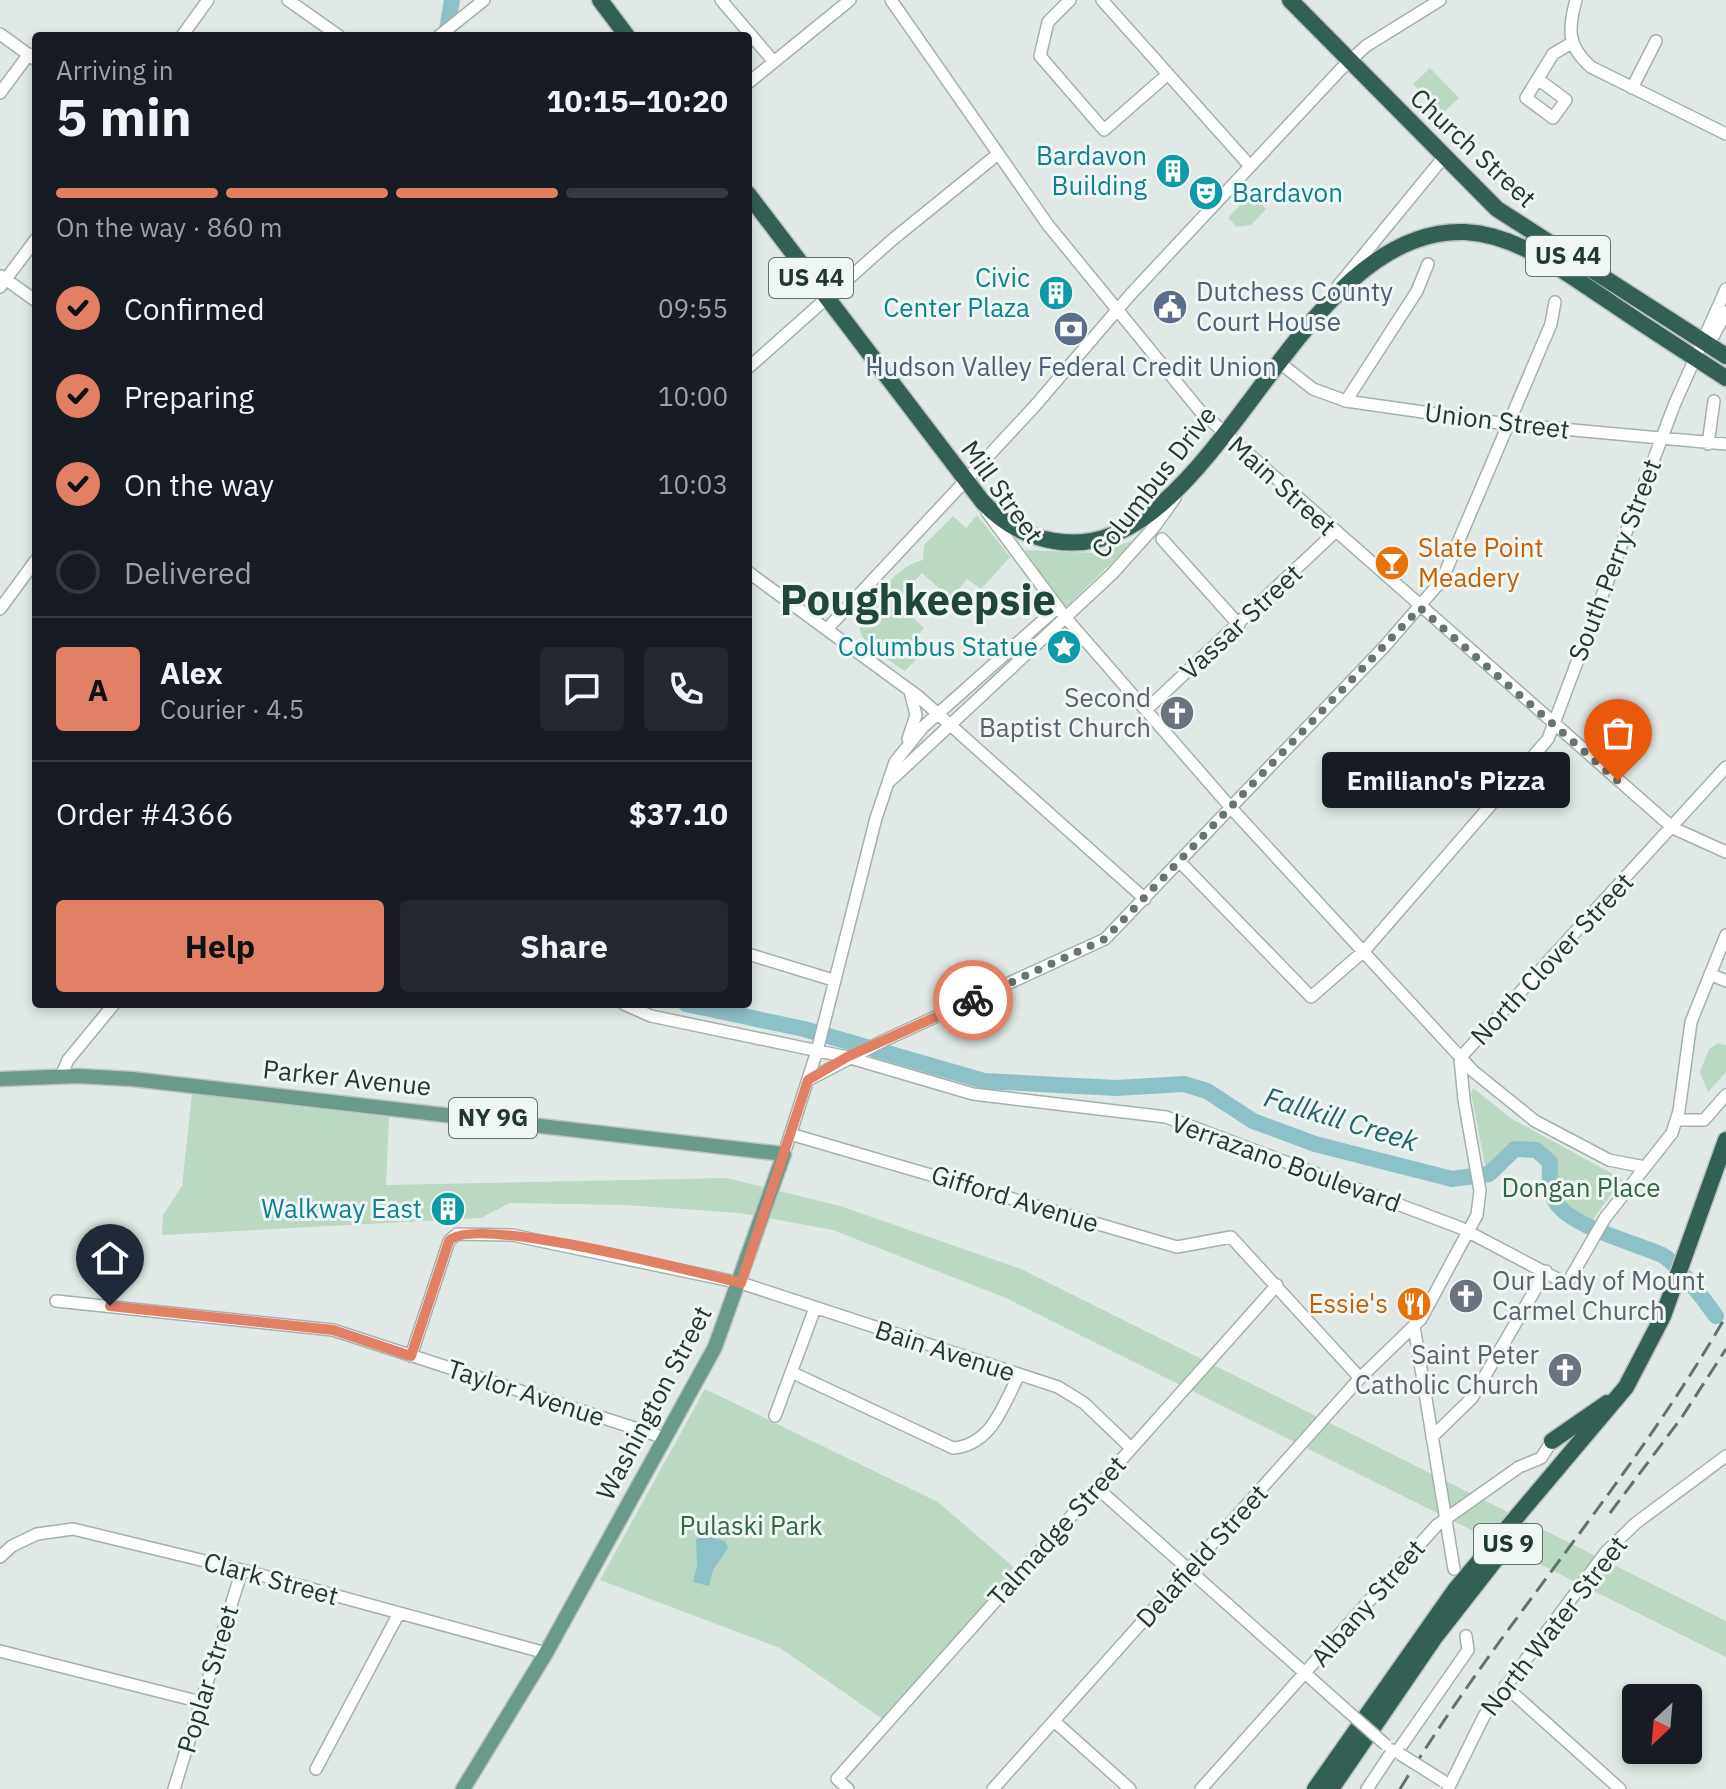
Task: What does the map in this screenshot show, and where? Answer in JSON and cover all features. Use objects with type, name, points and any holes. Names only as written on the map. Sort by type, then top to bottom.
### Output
[{"type":"highway","points":[[600,0],[624,32]]},
{"type":"highway","name":"Church Street","points":[[1290,0],[1485,199],[1523,228],[1726,356]]},
{"type":"highway","name":"Mill Street","points":[[752,204],[971,487]]},
{"type":"highway","name":"Columbus Drive","points":[[1190,473],[1313,323],[1375,262],[1395,248],[1425,237],[1456,232],[1489,235],[1519,245],[1696,359]]},
{"type":"highway","name":"US 44","points":[[1696,359],[1726,378]]},
{"type":"highway","name":"US 44","points":[[971,487],[998,518],[1019,531],[1056,542],[1081,543],[1112,536],[1141,522],[1190,473]]},
{"type":"highway","name":"US 9","points":[[1331,1789],[1463,1600],[1625,1407],[1658,1353],[1706,1213],[1726,1140]]},
{"type":"highway","name":"US 9","points":[[1706,1213],[1726,1173]]},
{"type":"highway","name":"US 9","points":[[1315,1789],[1441,1608],[1599,1423],[1633,1376],[1677,1295]]},
{"type":"highway","points":[[1552,1441],[1605,1404],[1633,1376]]},
{"type":"main road","name":"Parker Avenue","points":[[0,1079],[112,1077],[400,1107],[784,1154]]},
{"type":"main road","name":"Washington Street","points":[[463,1789],[546,1653],[722,1334],[784,1154]]},
{"type":"street","points":[[185,32],[208,0]]},
{"type":"street","points":[[288,0],[333,32]]},
{"type":"street","points":[[444,32],[484,0]]},
{"type":"street","points":[[721,0],[748,32]]},
{"type":"street","points":[[752,80],[850,0]]},
{"type":"street","name":"Main Street","points":[[891,0],[1048,225],[1175,384],[1223,433],[1673,828],[1726,852]]},
{"type":"street","points":[[1070,0],[1048,22],[1040,56],[1104,130],[1168,74]]},
{"type":"street","points":[[1102,0],[1250,166]]},
{"type":"street","points":[[827,629],[971,487],[1116,312],[1349,61],[1366,46],[1440,0]]},
{"type":"street","points":[[1576,0],[1571,18],[1570,44],[1591,67],[1726,134]]},
{"type":"street","points":[[0,34],[32,57],[0,93]]},
{"type":"street","points":[[752,36],[774,62]]},
{"type":"street","points":[[1632,88],[1656,41]]},
{"type":"street","points":[[1539,80],[1553,54],[1570,44]]},
{"type":"street","points":[[752,364],[826,297],[998,154]]},
{"type":"street","name":"Columbus Drive","points":[[1313,323],[1345,277],[1443,158]]},
{"type":"street","points":[[32,244],[2,280],[32,299]]},
{"type":"street","points":[[1346,401],[1417,291],[1428,264]]},
{"type":"street","points":[[1704,341],[1705,329],[1726,289]]},
{"type":"street","points":[[808,1080],[848,1057],[1091,948],[1105,939],[1232,809],[1420,608],[1451,564],[1551,324],[1555,302]]},
{"type":"street","points":[[1704,341],[1714,335],[1726,312]]},
{"type":"street","name":"South Perry Street","points":[[1180,862],[1311,997],[1365,950],[1548,739],[1661,440],[1704,341]]},
{"type":"street","name":"Union Street","points":[[1280,363],[1313,389],[1346,401],[1507,424],[1726,444]]},
{"type":"street","points":[[1708,444],[1714,401]]},
{"type":"street","name":"Columbus Drive","points":[[938,714],[1146,537],[1190,473]]},
{"type":"street","name":"Mill Street","points":[[971,487],[995,525],[1061,612],[1232,809],[1365,950],[1460,1058]]},
{"type":"street","name":"Vassar Street","points":[[1147,709],[1334,533]]},
{"type":"street","points":[[1162,539],[1239,625]]},
{"type":"street","points":[[0,609],[32,565]]},
{"type":"street","points":[[752,576],[910,690],[1145,899]]},
{"type":"street","name":"Columbus Drive","points":[[949,724],[1061,612]]},
{"type":"street","points":[[900,752],[915,718],[910,690]]},
{"type":"street","name":"Washington Street","points":[[784,1154],[817,1048],[876,818],[900,752],[938,714]]},
{"type":"street","name":"Washington Street","points":[[889,781],[949,724]]},
{"type":"street","name":"North Clover Street","points":[[1469,1232],[1479,1208],[1480,1191],[1460,1058],[1726,767]]},
{"type":"street","points":[[1469,1232],[1567,1284],[1601,1224],[1670,1137],[1677,1120],[1691,1022],[1726,935]]},
{"type":"street","points":[[752,955],[833,980]]},
{"type":"street","points":[[1710,974],[1726,981]]},
{"type":"street","points":[[61,1076],[68,1060],[111,1008]]},
{"type":"street","name":"Verrazano Boulevard","points":[[633,1008],[651,1016],[817,1048],[973,1094],[1166,1117],[1214,1132],[1469,1232]]},
{"type":"street","points":[[1460,1058],[1503,1098],[1535,1121],[1609,1160],[1645,1167]]},
{"type":"street","points":[[1677,1120],[1704,1120],[1726,1095]]},
{"type":"street","name":"Gifford Avenue","points":[[790,1134],[1177,1247],[1224,1236],[1238,1241],[1277,1285]]},
{"type":"street","name":"Delafield Street","points":[[993,1789],[1360,1378],[1398,1338],[1414,1326],[1469,1232]]},
{"type":"street","name":"Bain Avenue","points":[[411,1356],[449,1241],[457,1234],[512,1235],[741,1283],[1019,1375],[1070,1393],[1131,1448]]},
{"type":"street","points":[[1432,1437],[1476,1393],[1546,1271]]},
{"type":"street","points":[[1277,1285],[1360,1378]]},
{"type":"street","name":"Talmadge Street","points":[[848,1789],[837,1779],[1277,1285]]},
{"type":"street","name":"Taylor Avenue","points":[[56,1301],[333,1330],[665,1438]]},
{"type":"street","points":[[775,1416],[815,1308]]},
{"type":"street","points":[[1414,1326],[1454,1569]]},
{"type":"street","points":[[791,1372],[953,1448],[970,1447],[985,1436],[1019,1375]]},
{"type":"street","name":"Albany Street","points":[[1201,1789],[1445,1520],[1519,1467],[1541,1458],[1552,1441]]},
{"type":"street","name":"North Water Street","points":[[1447,1785],[1474,1732],[1505,1686],[1616,1540],[1726,1456]]},
{"type":"street","points":[[1096,1487],[1343,1707],[1394,1750],[1447,1785]]},
{"type":"street","name":"Clark Street","points":[[0,1557],[12,1546],[37,1534],[73,1529],[242,1570],[546,1653]]},
{"type":"street","name":"Poplar Street","points":[[174,1789],[242,1570]]},
{"type":"street","points":[[316,1769],[398,1615]]},
{"type":"street","points":[[1367,1789],[1468,1650],[1466,1636]]},
{"type":"street","points":[[0,1651],[201,1702]]},
{"type":"street","points":[[1505,1686],[1620,1789]]},
{"type":"street","points":[[1054,1721],[1130,1789]]},
{"type":"green space","points":[[1430,68],[1459,98],[1442,114],[1413,84]]},
{"type":"green space","points":[[1251,194],[1266,209],[1251,225],[1237,227],[1228,218]]},
{"type":"green space","points":[[977,515],[1010,557],[981,589],[967,579],[951,599],[922,573],[896,601],[924,628],[911,644],[922,653],[905,671],[869,645],[860,629],[861,619],[867,609],[875,610],[894,577],[923,560],[924,545],[953,516],[966,528]]},
{"type":"green space","points":[[1149,527],[1064,609],[1025,550],[1094,553],[1132,541]]},
{"type":"green space","points":[[1718,1043],[1726,1045],[1726,1072],[1708,1092],[1700,1072],[1709,1049]]},
{"type":"green space","name":"Dongan Place","points":[[1473,1088],[1512,1119],[1622,1179],[1589,1225],[1562,1207],[1553,1195],[1550,1162],[1542,1152],[1515,1149],[1487,1175],[1471,1093]]},
{"type":"green space","points":[[192,1094],[389,1117],[386,1185],[727,1178],[840,1206],[1021,1269],[1726,1621],[1726,1657],[1006,1298],[833,1230],[740,1213],[626,1205],[510,1203],[481,1218],[162,1235],[163,1215],[182,1186]]},
{"type":"green space","name":"Pulaski Park","points":[[705,1389],[938,1502],[1017,1570],[884,1720],[780,1648],[600,1580]]},
{"type":"water","points":[[702,1535],[725,1541],[728,1548],[713,1570],[709,1586],[693,1582],[697,1566],[696,1540]]},
{"type":"waterway","name":"Fallkill Creek","points":[[447,32],[452,0]]},
{"type":"waterway","name":"Fallkill Creek","points":[[705,1008],[804,1029],[984,1081],[1116,1088],[1184,1084],[1207,1091],[1253,1121],[1315,1144],[1452,1179],[1489,1174],[1515,1149],[1536,1150],[1550,1162],[1551,1190],[1561,1209],[1603,1233],[1668,1259],[1716,1316]]},
{"type":"railway","points":[[1400,1789],[1480,1669],[1649,1437],[1726,1316]]},
{"type":"railway","points":[[1610,1513],[1682,1417],[1726,1349]]},
{"type":"way so far","points":[[973,1000],[1105,939],[1420,608],[1618,781]]},
{"type":"place","name":"Bardavon Building","points":[[1173,171]]},
{"type":"place","name":"Bardavon","points":[[1206,193]]},
{"type":"place","name":"Civic Center Plaza","points":[[1056,293]]},
{"type":"place","name":"Dutchess County Court House","points":[[1170,307]]},
{"type":"place","name":"Hudson Valley Federal Credit Union","points":[[1071,329]]},
{"type":"place","name":"Slate Point Meadery","points":[[1392,563]]},
{"type":"place","name":"Columbus Statue","points":[[1064,647]]},
{"type":"place","name":"Second Baptist Church","points":[[1177,713]]},
{"type":"place","name":"Emiliano's Pizza","points":[[1618,781]]},
{"type":"place","name":"Walkway East","points":[[448,1209]]},
{"type":"place","name":"Our Lady of Mount Carmel Church","points":[[1466,1296]]},
{"type":"place","name":"Essie's","points":[[1414,1304]]},
{"type":"place","name":"Saint Peter Catholic Church","points":[[1565,1370]]},
{"type":"district","name":"Poughkeepsie","points":[[918,600]]},
{"type":"route","points":[[110,1306],[333,1330],[411,1356],[449,1241],[457,1234],[494,1232],[512,1235],[605,1252],[741,1283],[808,1080],[847,1057],[973,1000]]}]
